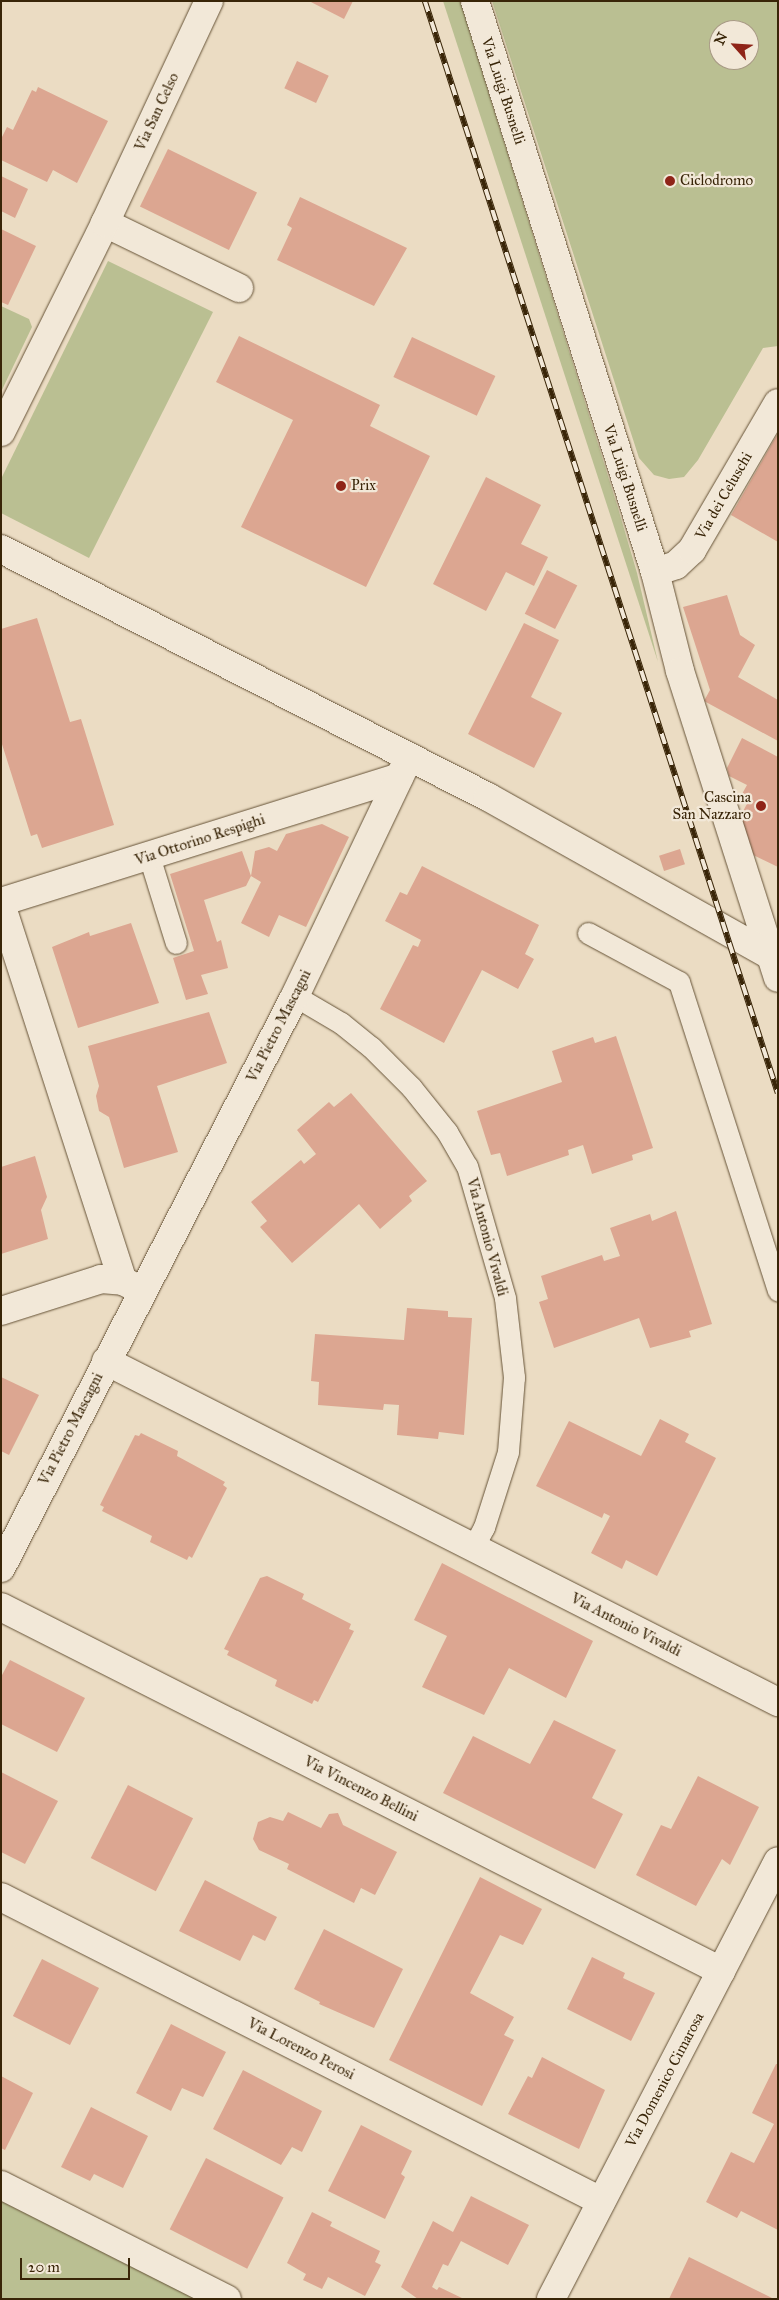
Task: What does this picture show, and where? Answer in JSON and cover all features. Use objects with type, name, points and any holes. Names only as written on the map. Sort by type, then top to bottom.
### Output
[{"type":"street","name":"Via San Celso","points":[[1,432],[105,223],[210,1]]},
{"type":"street","name":"Via Luigi Busnelli","points":[[475,1],[655,572],[680,671],[775,964]]},
{"type":"street","points":[[105,223],[239,288]]},
{"type":"street","name":"Via dei Celuschi","points":[[655,572],[676,565],[692,550],[778,403]]},
{"type":"street","points":[[1,549],[404,767],[488,797],[775,964]]},
{"type":"street","name":"Via Ottorino Respighi","points":[[1,903],[149,856],[404,767]]},
{"type":"street","name":"Via Pietro Mascagni","points":[[1,1568],[106,1361],[132,1286],[295,996],[404,767]]},
{"type":"street","points":[[1,903],[132,1286],[92,1281],[1,1311]]},
{"type":"street","name":"Via Antonio Vivaldi","points":[[106,1361],[778,1702]]},
{"type":"street","name":"Via Vincenzo Bellini","points":[[1,1607],[721,1971]]},
{"type":"street","name":"Via Domenico Cimarosa","points":[[551,2299],[778,1860]]},
{"type":"street","name":"Via Lorenzo Perosi","points":[[1,1897],[601,2201]]},
{"type":"street","points":[[1,2185],[227,2299]]},
{"type":"lane","points":[[149,856],[176,943]]},
{"type":"lane","points":[[588,933],[679,982],[778,1291]]},
{"type":"lane","name":"Via Antonio Vivaldi","points":[[295,996],[341,1023],[371,1047],[411,1087],[447,1132],[467,1166],[504,1298],[514,1377],[508,1452],[484,1527],[473,1548]]},
{"type":"green space","points":[[443,1],[460,1],[618,508],[637,573],[658,662]]},
{"type":"green space","name":"Ciclodromo","points":[[492,1],[778,1],[778,346],[763,348],[698,460],[684,477],[669,479],[654,475],[639,458]]},
{"type":"green space","points":[[108,261],[213,312],[89,558],[1,513],[1,479]]},
{"type":"green space","points":[[1,306],[29,319],[32,327],[1,392]]},
{"type":"green space","points":[[1,2199],[200,2299],[1,2299]]},
{"type":"building","points":[[309,1],[353,1],[344,19]]},
{"type":"building","points":[[297,61],[329,76],[316,103],[284,88]]},
{"type":"building","points":[[38,87],[108,121],[77,183],[53,170],[47,182],[1,160],[1,139],[7,127],[13,130],[32,90],[36,92]]},
{"type":"building","points":[[168,149],[257,192],[229,250],[140,207]]},
{"type":"building","points":[[1,176],[28,189],[15,218],[1,211]]},
{"type":"building","points":[[300,197],[407,248],[374,306],[277,260],[292,228],[287,225]]},
{"type":"building","points":[[1,229],[36,246],[8,305],[1,302]]},
{"type":"building","points":[[239,336],[380,405],[370,426],[430,456],[366,587],[241,527],[293,420],[216,382]]},
{"type":"building","points":[[412,337],[495,376],[477,416],[393,377]]},
{"type":"building","points":[[778,433],[778,542],[731,515]]},
{"type":"building","points":[[486,477],[541,505],[521,544],[548,557],[534,586],[506,572],[486,611],[433,584]]},
{"type":"building","points":[[547,570],[577,585],[555,629],[525,614]]},
{"type":"building","points":[[727,595],[740,635],[755,645],[738,677],[778,700],[778,741],[704,701],[710,690],[683,607]]},
{"type":"building","points":[[37,618],[70,722],[81,719],[114,825],[42,848],[37,834],[31,836],[1,741],[1,629]]},
{"type":"building","points":[[524,623],[559,640],[531,697],[562,713],[534,768],[468,734]]},
{"type":"building","name":"Cascina San Nazzaro","points":[[742,738],[778,757],[778,867],[749,853],[739,819],[750,798],[742,794],[747,785],[729,776],[727,768]]},
{"type":"building","points":[[322,824],[349,837],[306,927],[279,915],[269,937],[241,923],[261,882],[251,876],[255,851],[269,847],[277,851],[286,834]]},
{"type":"building","points":[[680,849],[685,864],[664,871],[659,856]]},
{"type":"building","points":[[242,851],[251,876],[246,886],[204,900],[217,942],[221,940],[228,968],[201,975],[208,994],[186,1000],[173,958],[194,951],[170,874]]},
{"type":"building","points":[[422,866],[539,925],[525,954],[534,959],[518,989],[482,970],[444,1043],[380,1009],[413,945],[418,947],[421,940],[385,921],[400,892],[407,895]]},
{"type":"building","points":[[131,923],[159,1003],[78,1028],[52,947],[89,932],[90,936]]},
{"type":"building","points":[[209,1012],[227,1063],[157,1086],[178,1152],[124,1168],[109,1117],[99,1111],[96,1096],[99,1086],[88,1046]]},
{"type":"building","points":[[616,1036],[653,1148],[632,1155],[633,1160],[592,1174],[583,1145],[568,1150],[569,1155],[507,1176],[500,1153],[491,1155],[477,1111],[562,1082],[552,1051],[593,1037],[595,1043]]},
{"type":"building","points":[[351,1093],[427,1181],[409,1196],[412,1201],[380,1229],[359,1204],[292,1263],[260,1227],[267,1221],[251,1202],[301,1160],[304,1164],[316,1154],[297,1130],[329,1102],[334,1107]]},
{"type":"building","points":[[35,1156],[47,1197],[41,1210],[48,1239],[1,1254],[1,1167]]},
{"type":"building","points":[[676,1211],[712,1324],[689,1331],[691,1337],[650,1348],[639,1318],[554,1348],[539,1302],[548,1299],[541,1276],[602,1255],[604,1261],[620,1256],[610,1228],[650,1214],[652,1221]]},
{"type":"building","points":[[407,1308],[448,1311],[448,1317],[472,1318],[464,1435],[439,1432],[438,1439],[397,1435],[399,1405],[384,1404],[383,1410],[318,1405],[319,1382],[311,1381],[315,1334],[404,1340]]},
{"type":"building","points":[[1,1377],[39,1395],[9,1455],[1,1451]]},
{"type":"building","points":[[660,1419],[689,1434],[685,1442],[716,1458],[657,1576],[626,1560],[622,1569],[591,1553],[610,1516],[604,1513],[602,1518],[536,1486],[569,1421],[641,1456]]},
{"type":"building","points":[[141,1433],[178,1451],[177,1456],[225,1482],[223,1485],[227,1488],[192,1558],[189,1556],[187,1560],[150,1542],[152,1536],[102,1511],[104,1507],[100,1505],[135,1435],[139,1436]]},
{"type":"building","points":[[442,1563],[593,1641],[566,1698],[509,1668],[484,1715],[422,1687],[447,1636],[414,1620]]},
{"type":"building","points":[[267,1576],[304,1594],[302,1599],[351,1624],[349,1629],[354,1631],[318,1702],[314,1700],[312,1704],[275,1686],[277,1680],[227,1655],[229,1651],[224,1649],[260,1578]]},
{"type":"building","points":[[10,1660],[85,1698],[57,1752],[1,1724],[1,1677]]},
{"type":"building","points":[[554,1720],[616,1750],[592,1798],[623,1814],[595,1869],[443,1793],[473,1736],[530,1764]]},
{"type":"building","points":[[1,1772],[58,1801],[25,1864],[1,1852]]},
{"type":"building","points":[[698,1776],[759,1807],[730,1865],[722,1859],[696,1906],[636,1875],[661,1825],[671,1829]]},
{"type":"building","points":[[128,1785],[193,1818],[156,1891],[91,1858]]},
{"type":"building","points":[[288,1812],[321,1828],[329,1814],[338,1813],[343,1825],[397,1852],[375,1895],[361,1888],[354,1903],[287,1869],[289,1864],[259,1850],[253,1839],[258,1822],[270,1817],[283,1821]]},
{"type":"building","points":[[480,1877],[542,1909],[523,1945],[500,1935],[470,1993],[514,2017],[504,2035],[514,2040],[482,2106],[389,2060]]},
{"type":"building","points":[[205,1880],[277,1917],[265,1941],[253,1935],[240,1961],[179,1931]]},
{"type":"building","points":[[324,1929],[403,1969],[374,2028],[319,2004],[320,2002],[294,1989]]},
{"type":"building","points":[[592,1957],[625,1973],[623,1978],[655,1993],[631,2041],[567,2009]]},
{"type":"building","points":[[42,1959],[99,1988],[70,2045],[13,2016]]},
{"type":"building","points":[[171,2024],[226,2052],[203,2097],[182,2088],[171,2111],[136,2093]]},
{"type":"building","points":[[542,2057],[605,2090],[579,2149],[508,2114],[528,2076],[532,2078]]},
{"type":"building","points":[[776,2064],[778,2064],[778,2230],[741,2211],[737,2218],[706,2202],[731,2152],[754,2163],[774,2124],[752,2113]]},
{"type":"building","points":[[243,2070],[322,2111],[302,2152],[292,2147],[281,2165],[213,2129]]},
{"type":"building","points":[[1,2076],[33,2093],[5,2150],[1,2148]]},
{"type":"building","points":[[91,2107],[148,2136],[123,2188],[94,2174],[90,2181],[61,2167]]},
{"type":"building","points":[[361,2125],[412,2151],[401,2174],[405,2177],[385,2219],[328,2191]]},
{"type":"building","points":[[206,2158],[284,2197],[247,2269],[170,2229]]},
{"type":"building","points":[[471,2196],[529,2225],[508,2265],[461,2241],[448,2266],[443,2264],[432,2287],[437,2290],[439,2287],[464,2299],[418,2299],[401,2287],[433,2221],[453,2232]]},
{"type":"building","points":[[312,2212],[332,2222],[330,2226],[380,2251],[375,2262],[381,2265],[365,2296],[328,2277],[322,2289],[303,2280],[306,2274],[287,2263]]},
{"type":"building","points":[[689,2257],[774,2299],[669,2299]]},
{"type":"railway","points":[[425,1],[778,1093]]},
{"type":"place","name":"Ciclodromo","points":[[670,181]]},
{"type":"place","name":"Prix","points":[[341,486]]},
{"type":"place","name":"Cascina San Nazzaro","points":[[761,806]]}]
